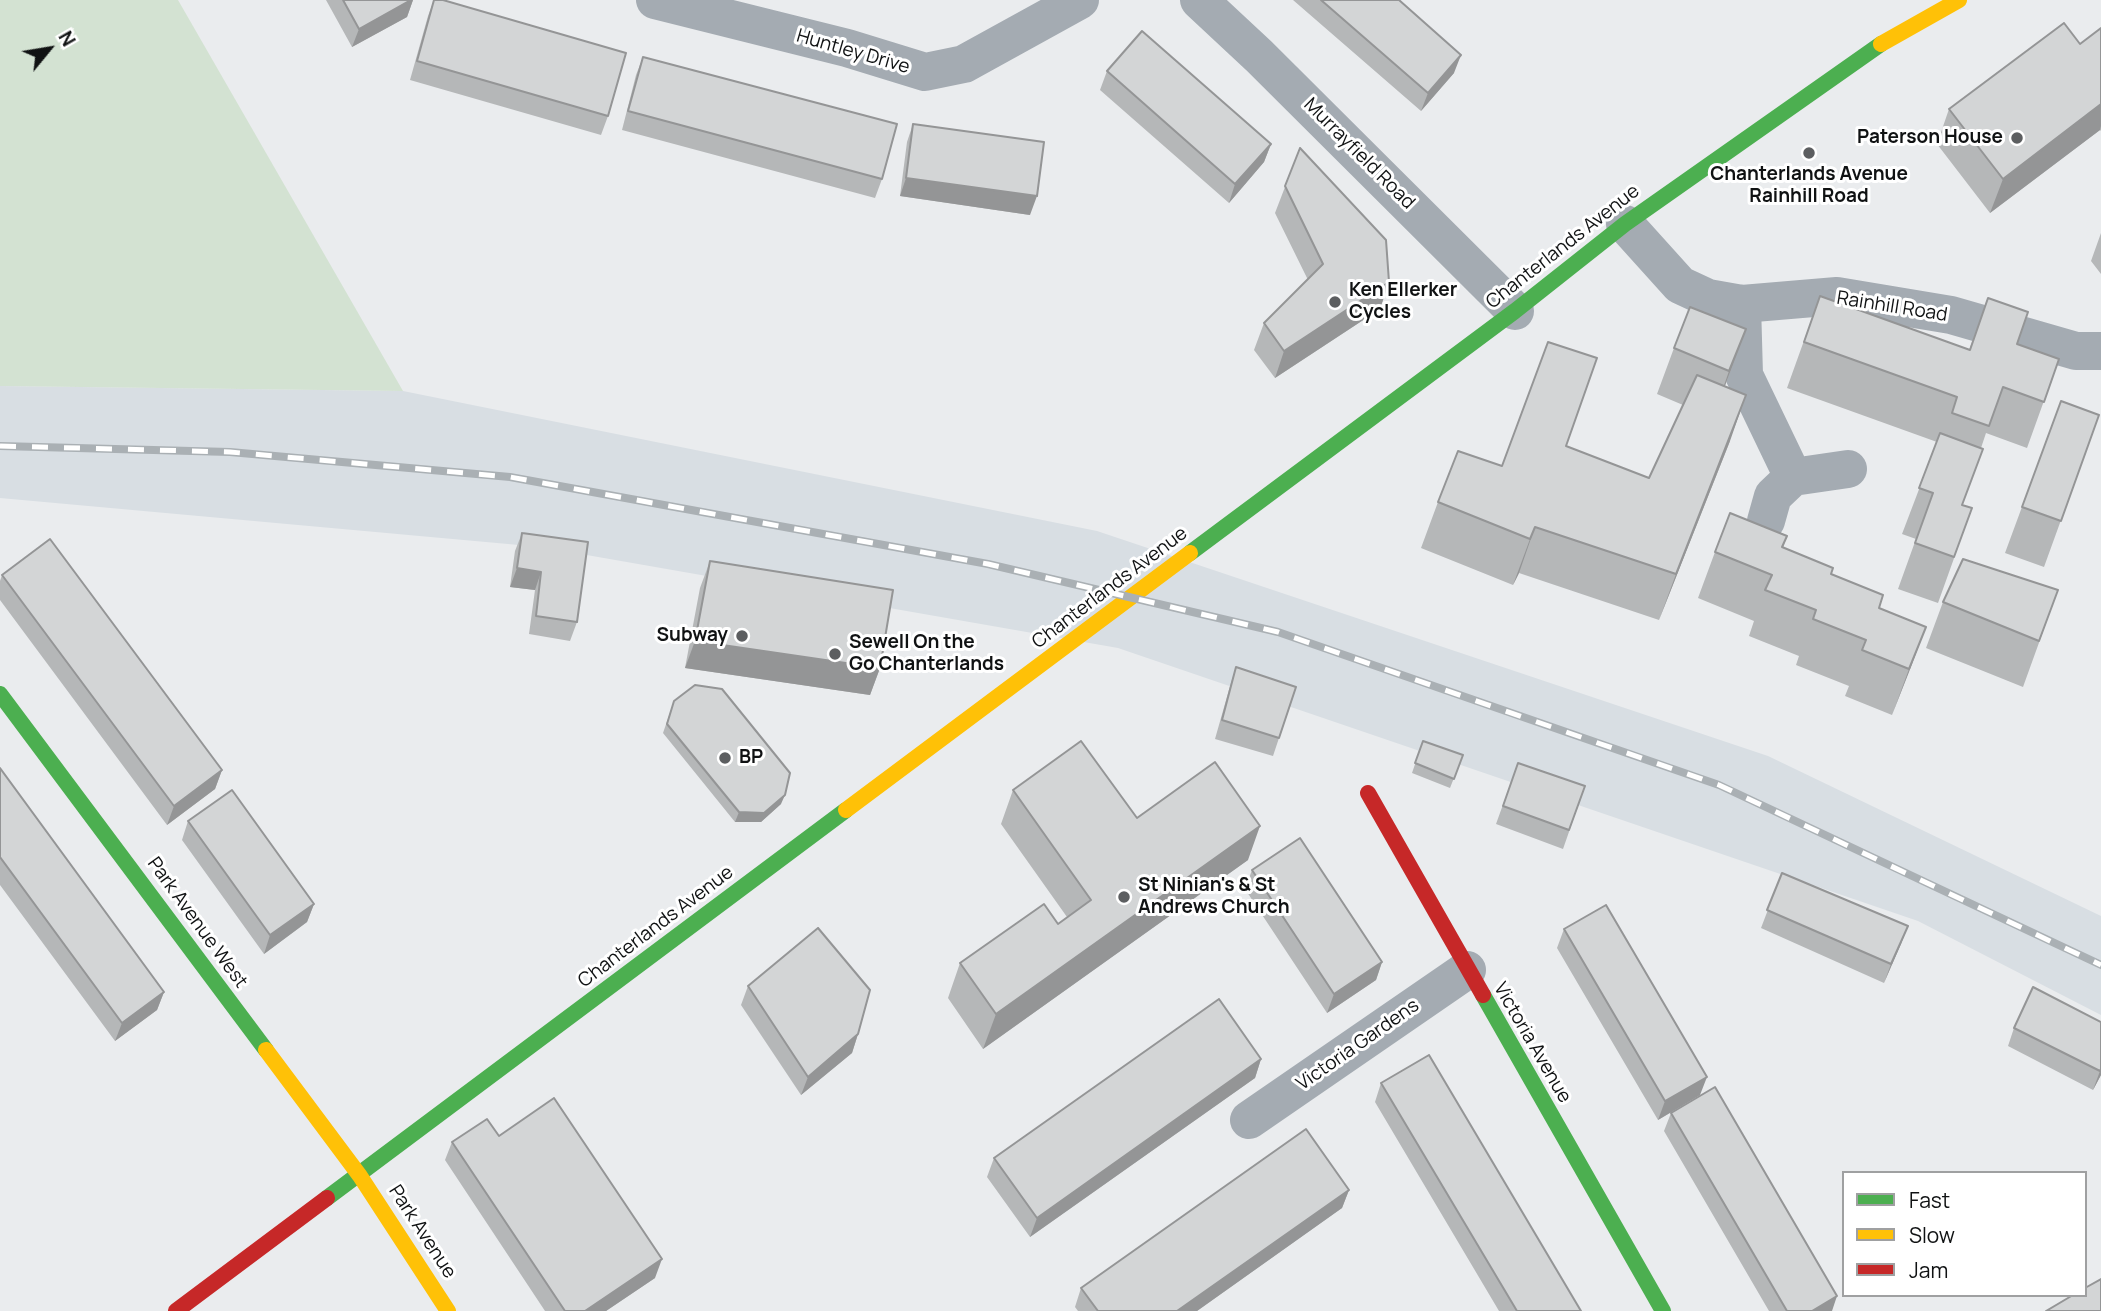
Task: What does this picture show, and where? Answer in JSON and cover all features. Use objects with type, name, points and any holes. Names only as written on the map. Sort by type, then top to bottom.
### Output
[{"type":"street","name":"Huntley Drive","points":[[655,0],[847,48],[925,72],[964,64],[1080,0]]},
{"type":"street","name":"Murrayfield Road","points":[[1199,0],[1382,176],[1515,311]]},
{"type":"street","name":"Chanterlands Avenue","points":[[176,1311],[1515,311],[1625,224],[1868,51],[1959,0]]},
{"type":"street","name":"Chanterlands Avenue","points":[[1868,51],[1903,10]]},
{"type":"street","name":"Rainhill Road","points":[[1625,224],[1680,285],[1708,298],[1742,304],[1837,296],[1951,315],[2076,351],[2101,351]]},
{"type":"street","points":[[1742,304],[1744,375],[1793,477]]},
{"type":"street","points":[[1766,521],[1773,496],[1793,477],[1849,469]]},
{"type":"street","name":"Park Avenue West","points":[[0,694],[360,1176]]},
{"type":"street","name":"Victoria Avenue","points":[[1368,793],[1663,1311]]},
{"type":"street","name":"Victoria Gardens","points":[[1250,1120],[1467,970]]},
{"type":"street","name":"Park Avenue","points":[[360,1176],[448,1311]]},
{"type":"shaded area","points":[[0,386],[403,391],[1097,531],[1768,756],[2101,916],[2101,1015],[1918,921],[1118,648],[541,547],[0,498]]},
{"type":"green space","points":[[0,0],[178,0],[403,391],[0,386]]},
{"type":"building","points":[[343,0],[411,0],[359,29]]},
{"type":"building","points":[[434,0],[443,0],[626,53],[608,116],[417,61]]},
{"type":"building","points":[[1321,0],[1399,0],[1461,55],[1428,93]]},
{"type":"building","name":"Paterson House","points":[[2064,23],[2080,44],[2101,28],[2101,104],[2003,179],[1949,109]]},
{"type":"building","points":[[1142,31],[1271,144],[1235,184],[1107,71]]},
{"type":"building","points":[[643,57],[897,124],[882,179],[628,111]]},
{"type":"building","points":[[913,124],[1044,142],[1037,196],[906,178]]},
{"type":"building","points":[[1300,148],[1386,240],[1389,282],[1284,351],[1264,323],[1323,264],[1285,186]]},
{"type":"building","points":[[1820,296],[1970,350],[1988,298],[2028,312],[2017,344],[2059,359],[2044,402],[2003,387],[1989,426],[1952,413],[1957,397],[1804,342]]},
{"type":"building","points":[[1690,307],[1746,329],[1729,371],[1674,348]]},
{"type":"building","points":[[1548,342],[1597,358],[1566,446],[1649,478],[1697,375],[1746,395],[1676,574],[1535,527],[1530,539],[1438,502],[1458,451],[1502,466]]},
{"type":"building","points":[[2061,401],[2099,415],[2061,521],[2022,507]]},
{"type":"building","points":[[1940,433],[1983,449],[1962,505],[1972,508],[1954,557],[1915,543],[1933,493],[1919,488]]},
{"type":"building","points":[[1730,513],[1787,536],[1782,547],[1833,568],[1831,574],[1883,595],[1879,608],[1926,627],[1909,669],[1862,650],[1866,640],[1813,619],[1816,610],[1765,590],[1772,575],[1715,552]]},
{"type":"building","points":[[522,533],[588,542],[577,622],[536,616],[541,572],[517,568]]},
{"type":"building","points":[[50,539],[222,770],[174,806],[2,575]]},
{"type":"building","points":[[1963,559],[2058,590],[2039,641],[1943,602]]},
{"type":"building","points":[[710,561],[893,590],[880,668],[695,641]]},
{"type":"building","points":[[1236,667],[1296,687],[1279,738],[1222,720]]},
{"type":"building","name":"BP","points":[[695,685],[722,689],[790,773],[785,795],[764,813],[739,812],[667,724],[674,701]]},
{"type":"building","name":"St Ninian's & St Andrews Church","points":[[1081,741],[1137,818],[1215,762],[1260,826],[996,1014],[960,963],[1044,904],[1058,924],[1091,900],[1013,790]]},
{"type":"building","points":[[1423,741],[1463,755],[1454,779],[1415,763]]},
{"type":"building","points":[[1518,763],[1585,786],[1569,830],[1503,806]]},
{"type":"building","points":[[0,768],[164,992],[122,1023],[0,857]]},
{"type":"building","points":[[232,790],[314,904],[270,935],[188,821]]},
{"type":"building","points":[[1300,838],[1382,962],[1334,994],[1252,870]]},
{"type":"building","points":[[1782,873],[1908,926],[1891,964],[1767,910]]},
{"type":"building","points":[[1606,905],[1707,1077],[1665,1101],[1564,929]]},
{"type":"building","points":[[818,928],[870,990],[858,1034],[808,1077],[748,986]]},
{"type":"building","points":[[2033,987],[2101,1022],[2100,1071],[2014,1028]]},
{"type":"building","points":[[1219,999],[1261,1059],[1037,1218],[994,1158]]},
{"type":"building","points":[[1429,1055],[1581,1311],[1517,1311],[1381,1083]]},
{"type":"building","points":[[1715,1087],[1837,1296],[1812,1311],[1787,1311],[1671,1113]]},
{"type":"building","points":[[554,1098],[662,1259],[585,1311],[565,1311],[452,1142],[487,1119],[499,1136]]},
{"type":"building","points":[[1306,1129],[1349,1190],[1177,1311],[1098,1311],[1081,1288]]},
{"type":"building","points":[[2101,1279],[2101,1311],[2046,1311],[2070,1297],[2087,1297],[2087,1287]]},
{"type":"railway","points":[[0,446],[230,452],[510,477],[988,564],[1278,632],[1719,785],[2101,965]]},
{"type":"traffic: fast","points":[[1190,553],[1515,311],[1625,224],[1881,44]]},
{"type":"traffic: fast","points":[[0,694],[266,1050]]},
{"type":"traffic: fast","points":[[327,1198],[846,810]]},
{"type":"traffic: fast","points":[[1483,995],[1663,1311]]},
{"type":"traffic: slow","points":[[1881,44],[1959,0]]},
{"type":"traffic: slow","points":[[846,810],[1190,553]]},
{"type":"traffic: slow","points":[[266,1050],[360,1176],[448,1311]]},
{"type":"traffic: jam","points":[[1368,793],[1483,995]]},
{"type":"traffic: jam","points":[[176,1311],[327,1198]]},
{"type":"place","name":"Paterson House","points":[[2017,138]]},
{"type":"place","name":"Chanterlands Avenue Rainhill Road","points":[[1809,153]]},
{"type":"place","name":"Ken Ellerker Cycles","points":[[1335,302]]},
{"type":"place","name":"Subway","points":[[742,636]]},
{"type":"place","name":"Sewell On the Go Chanterlands","points":[[835,654]]},
{"type":"place","name":"BP","points":[[725,758]]},
{"type":"place","name":"St Ninian's & St Andrews Church","points":[[1124,897]]}]
